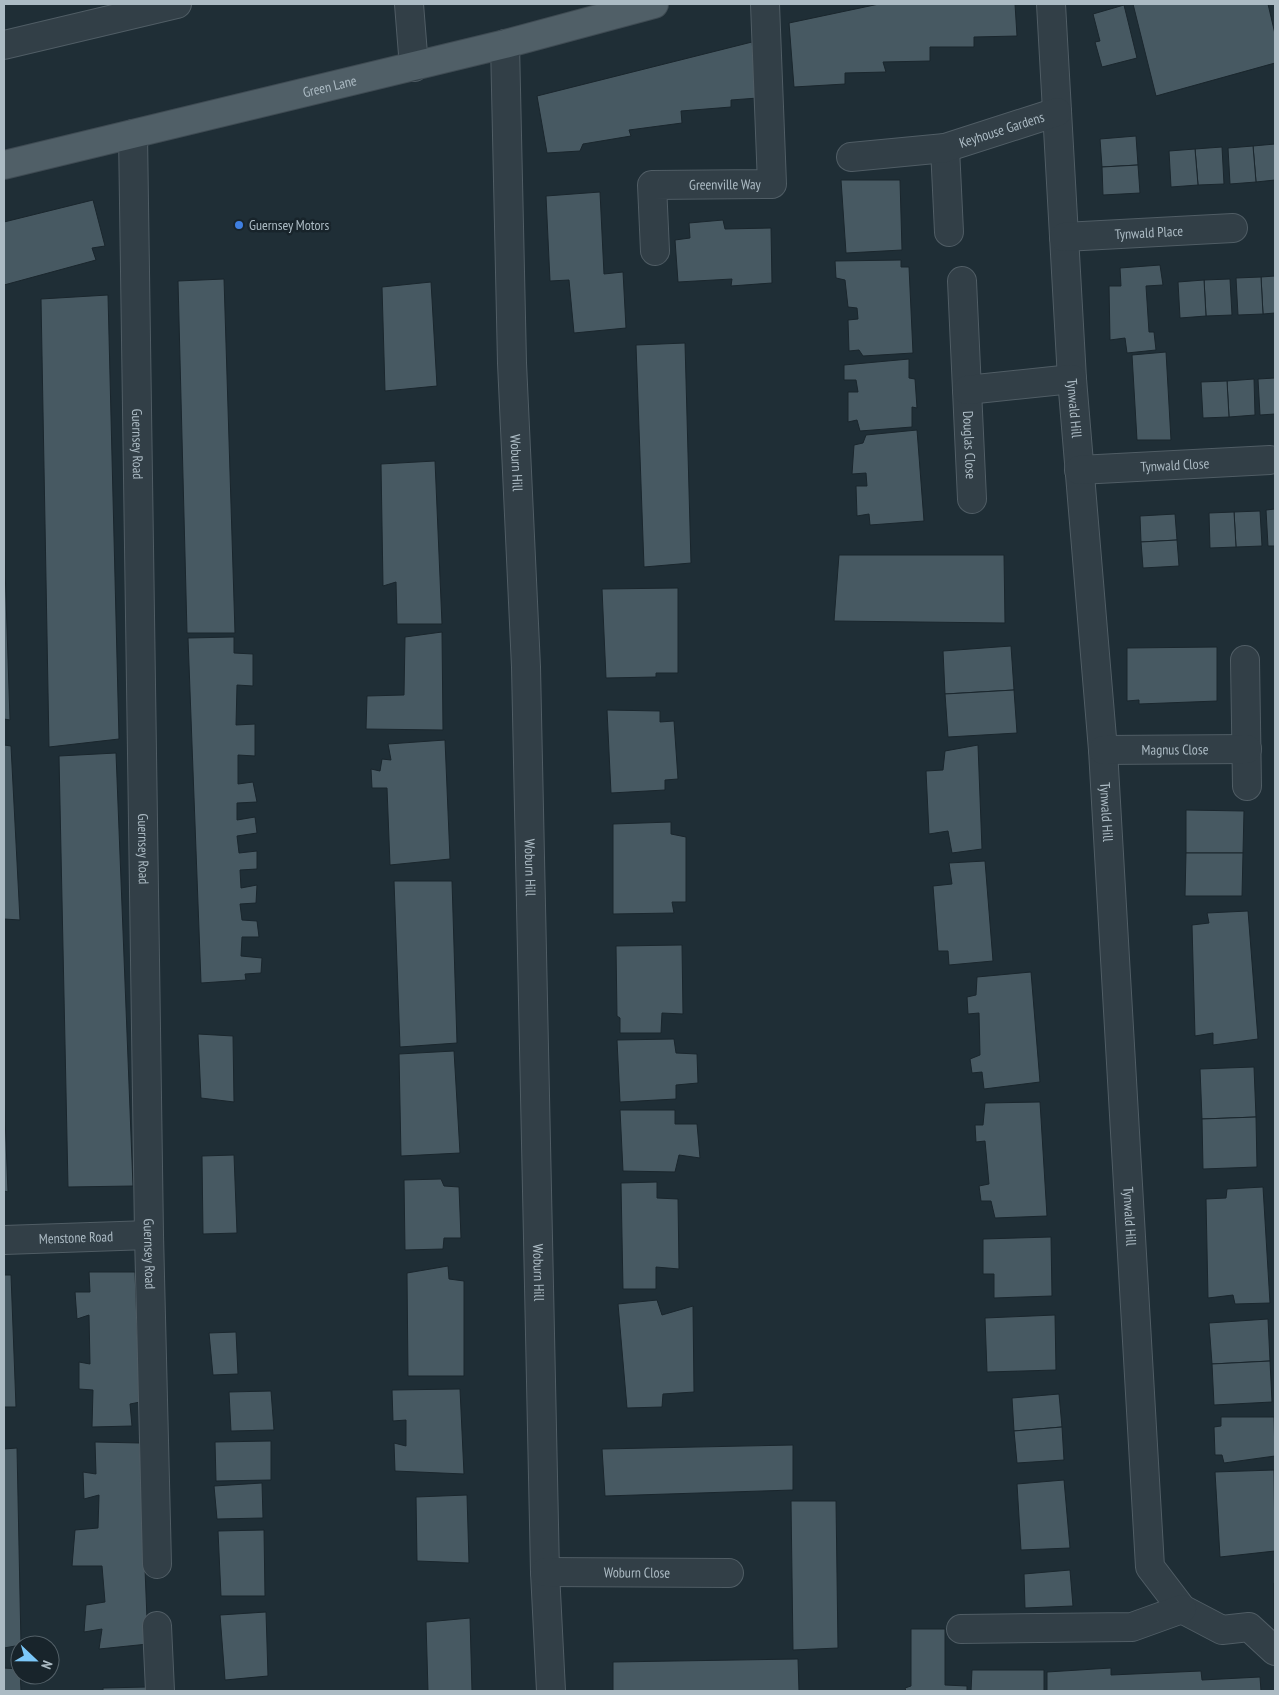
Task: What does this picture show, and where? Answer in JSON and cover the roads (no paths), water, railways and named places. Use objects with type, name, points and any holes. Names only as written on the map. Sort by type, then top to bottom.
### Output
[{"type":"main road","name":"Green Lane","points":[[4,165],[414,67],[647,5]]},
{"type":"street","points":[[4,45],[177,4]]},
{"type":"street","points":[[410,4],[414,67]]},
{"type":"street","name":"Greenville Way","points":[[655,251],[652,185],[772,184],[765,4]]},
{"type":"street","name":"Tynwald Hill","points":[[1051,4],[1072,379],[1103,750],[1150,1567],[1182,1609]]},
{"type":"street","name":"Woburn Hill","points":[[505,44],[512,363],[526,667],[545,1572],[551,1691]]},
{"type":"street","name":"Keyhouse Gardens","points":[[851,157],[945,148],[1057,112]]},
{"type":"street","name":"Guernsey Road","points":[[133,134],[149,1235],[157,1564]]},
{"type":"street","name":"Keyhouse Gardens","points":[[945,148],[949,232]]},
{"type":"street","name":"Tynwald Place","points":[[1064,237],[1233,228]]},
{"type":"street","name":"Douglas Close","points":[[962,281],[972,500]]},
{"type":"street","points":[[967,390],[1072,379]]},
{"type":"street","name":"Tynwald Close","points":[[1079,470],[1270,460]]},
{"type":"street","points":[[1245,660],[1247,786]]},
{"type":"street","name":"Magnus Close","points":[[1103,750],[1247,749]]},
{"type":"street","name":"Menstone Road","points":[[4,1240],[149,1235]]},
{"type":"street","name":"Woburn Close","points":[[545,1572],[729,1574]]},
{"type":"street","points":[[962,1628],[1132,1627],[1182,1609],[1222,1630],[1249,1627],[1275,1651]]},
{"type":"street","points":[[157,1626],[160,1691]]},
{"type":"place","name":"Guernsey Motors","points":[[239,225]]}]
